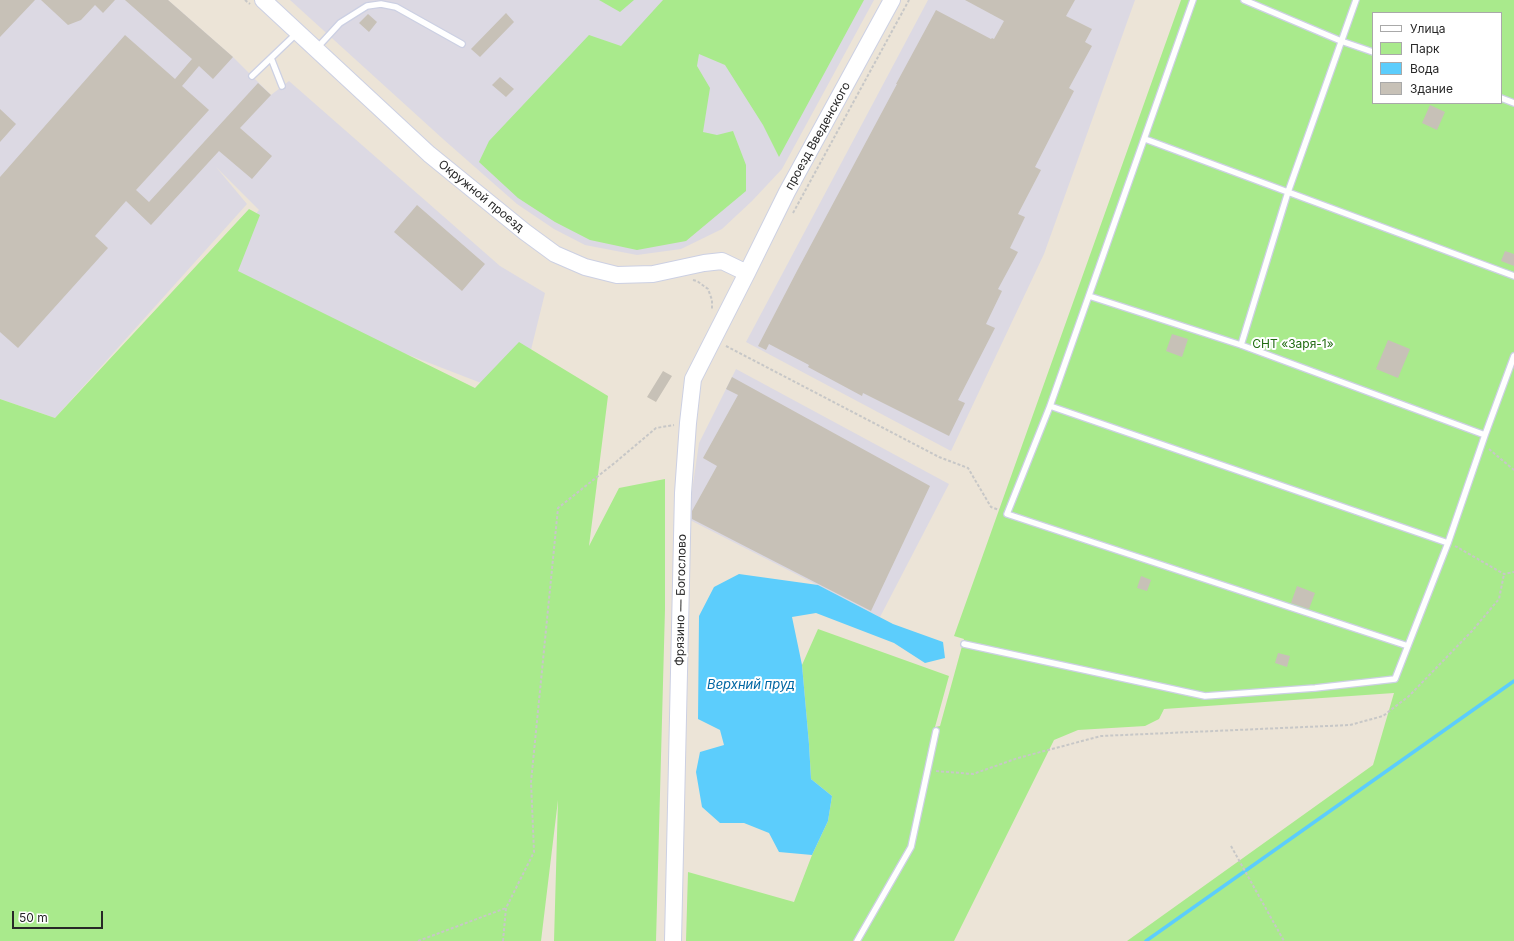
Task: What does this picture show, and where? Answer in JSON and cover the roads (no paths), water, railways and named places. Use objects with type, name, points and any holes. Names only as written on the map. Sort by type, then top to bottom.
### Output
[{"type":"street","name":"Окружной проезд","points":[[263,0],[429,154],[525,232],[555,254],[585,267],[617,274],[653,274],[704,263],[722,261],[747,273]]},
{"type":"street","name":"проезд Введенского","points":[[747,273],[787,192],[892,0]]},
{"type":"street","name":"Фрязино — Богослово","points":[[673,941],[683,493],[688,423],[693,379],[747,273]]},
{"type":"lane","points":[[1193,0],[1146,139],[1050,406],[1007,514],[1408,646]]},
{"type":"lane","points":[[1244,0],[1342,41],[1372,52]]},
{"type":"lane","points":[[1241,345],[1288,192],[1356,0]]},
{"type":"lane","points":[[316,49],[340,23],[367,6],[382,4],[396,6],[462,44]]},
{"type":"lane","points":[[252,76],[298,32]]},
{"type":"lane","points":[[271,58],[282,86]]},
{"type":"lane","points":[[1502,98],[1514,103]]},
{"type":"lane","points":[[1146,139],[1514,276]]},
{"type":"lane","points":[[1089,296],[1241,345],[1485,434]]},
{"type":"lane","points":[[964,644],[1205,696],[1315,688],[1395,679],[1448,543],[1485,434],[1514,356]]},
{"type":"lane","points":[[1050,406],[1448,543]]},
{"type":"lane","points":[[857,941],[911,847],[936,731]]},
{"type":"water","name":"Верхний пруд","points":[[739,574],[818,585],[893,624],[943,642],[945,658],[925,663],[894,643],[816,613],[792,617],[802,665],[811,779],[832,796],[828,821],[812,855],[779,852],[769,833],[744,823],[720,823],[702,807],[696,772],[700,752],[724,745],[720,730],[698,719],[699,616],[714,587]]},
{"type":"waterway","points":[[1146,941],[1514,681]]},
{"type":"park label","name":"СНТ «Заря-1»","points":[[1293,344]]}]
